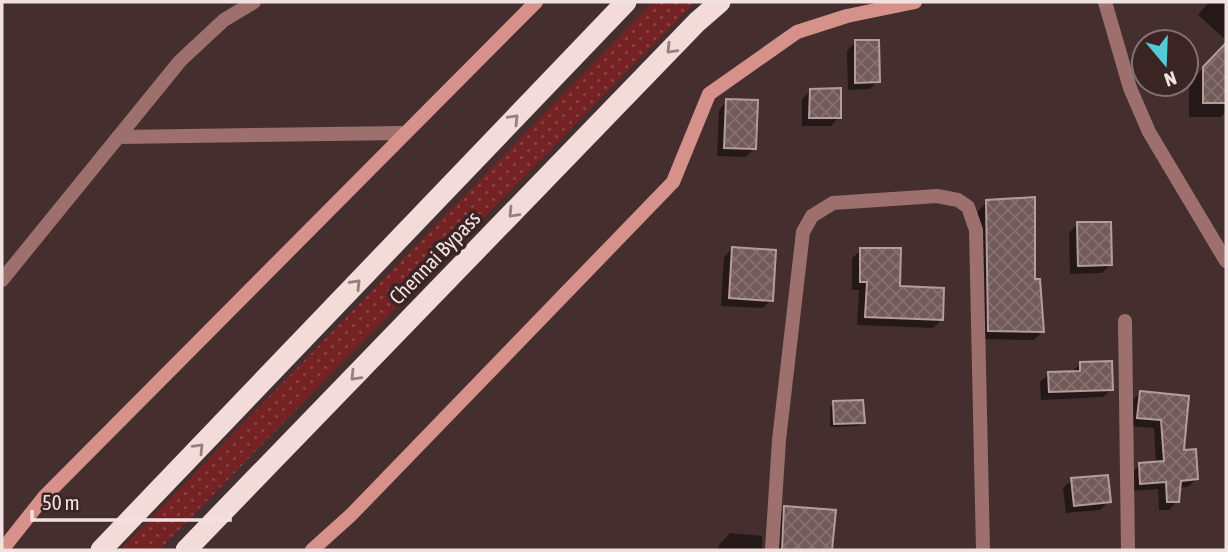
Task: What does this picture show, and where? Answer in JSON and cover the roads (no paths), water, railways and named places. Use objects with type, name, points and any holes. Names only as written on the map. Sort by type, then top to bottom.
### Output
[{"type":"highway","name":"Chennai Bypass","points":[[101,550],[626,2]]},
{"type":"highway","name":"Chennai Bypass","points":[[186,550],[697,22],[720,2]]},
{"type":"street","points":[[2,281],[180,61],[224,20],[254,2]]},
{"type":"street","points":[[2,550],[44,497],[536,2]]},
{"type":"street","points":[[312,550],[351,515],[673,183],[709,94],[797,32],[847,16],[915,2]]},
{"type":"street","points":[[1105,2],[1130,88],[1149,132],[1226,261]]},
{"type":"street","points":[[118,137],[403,133]]},
{"type":"street","points":[[772,550],[779,440],[803,232],[812,216],[833,203],[937,196],[958,200],[968,207],[976,230],[983,550]]},
{"type":"street","points":[[1125,321],[1128,550]]}]
